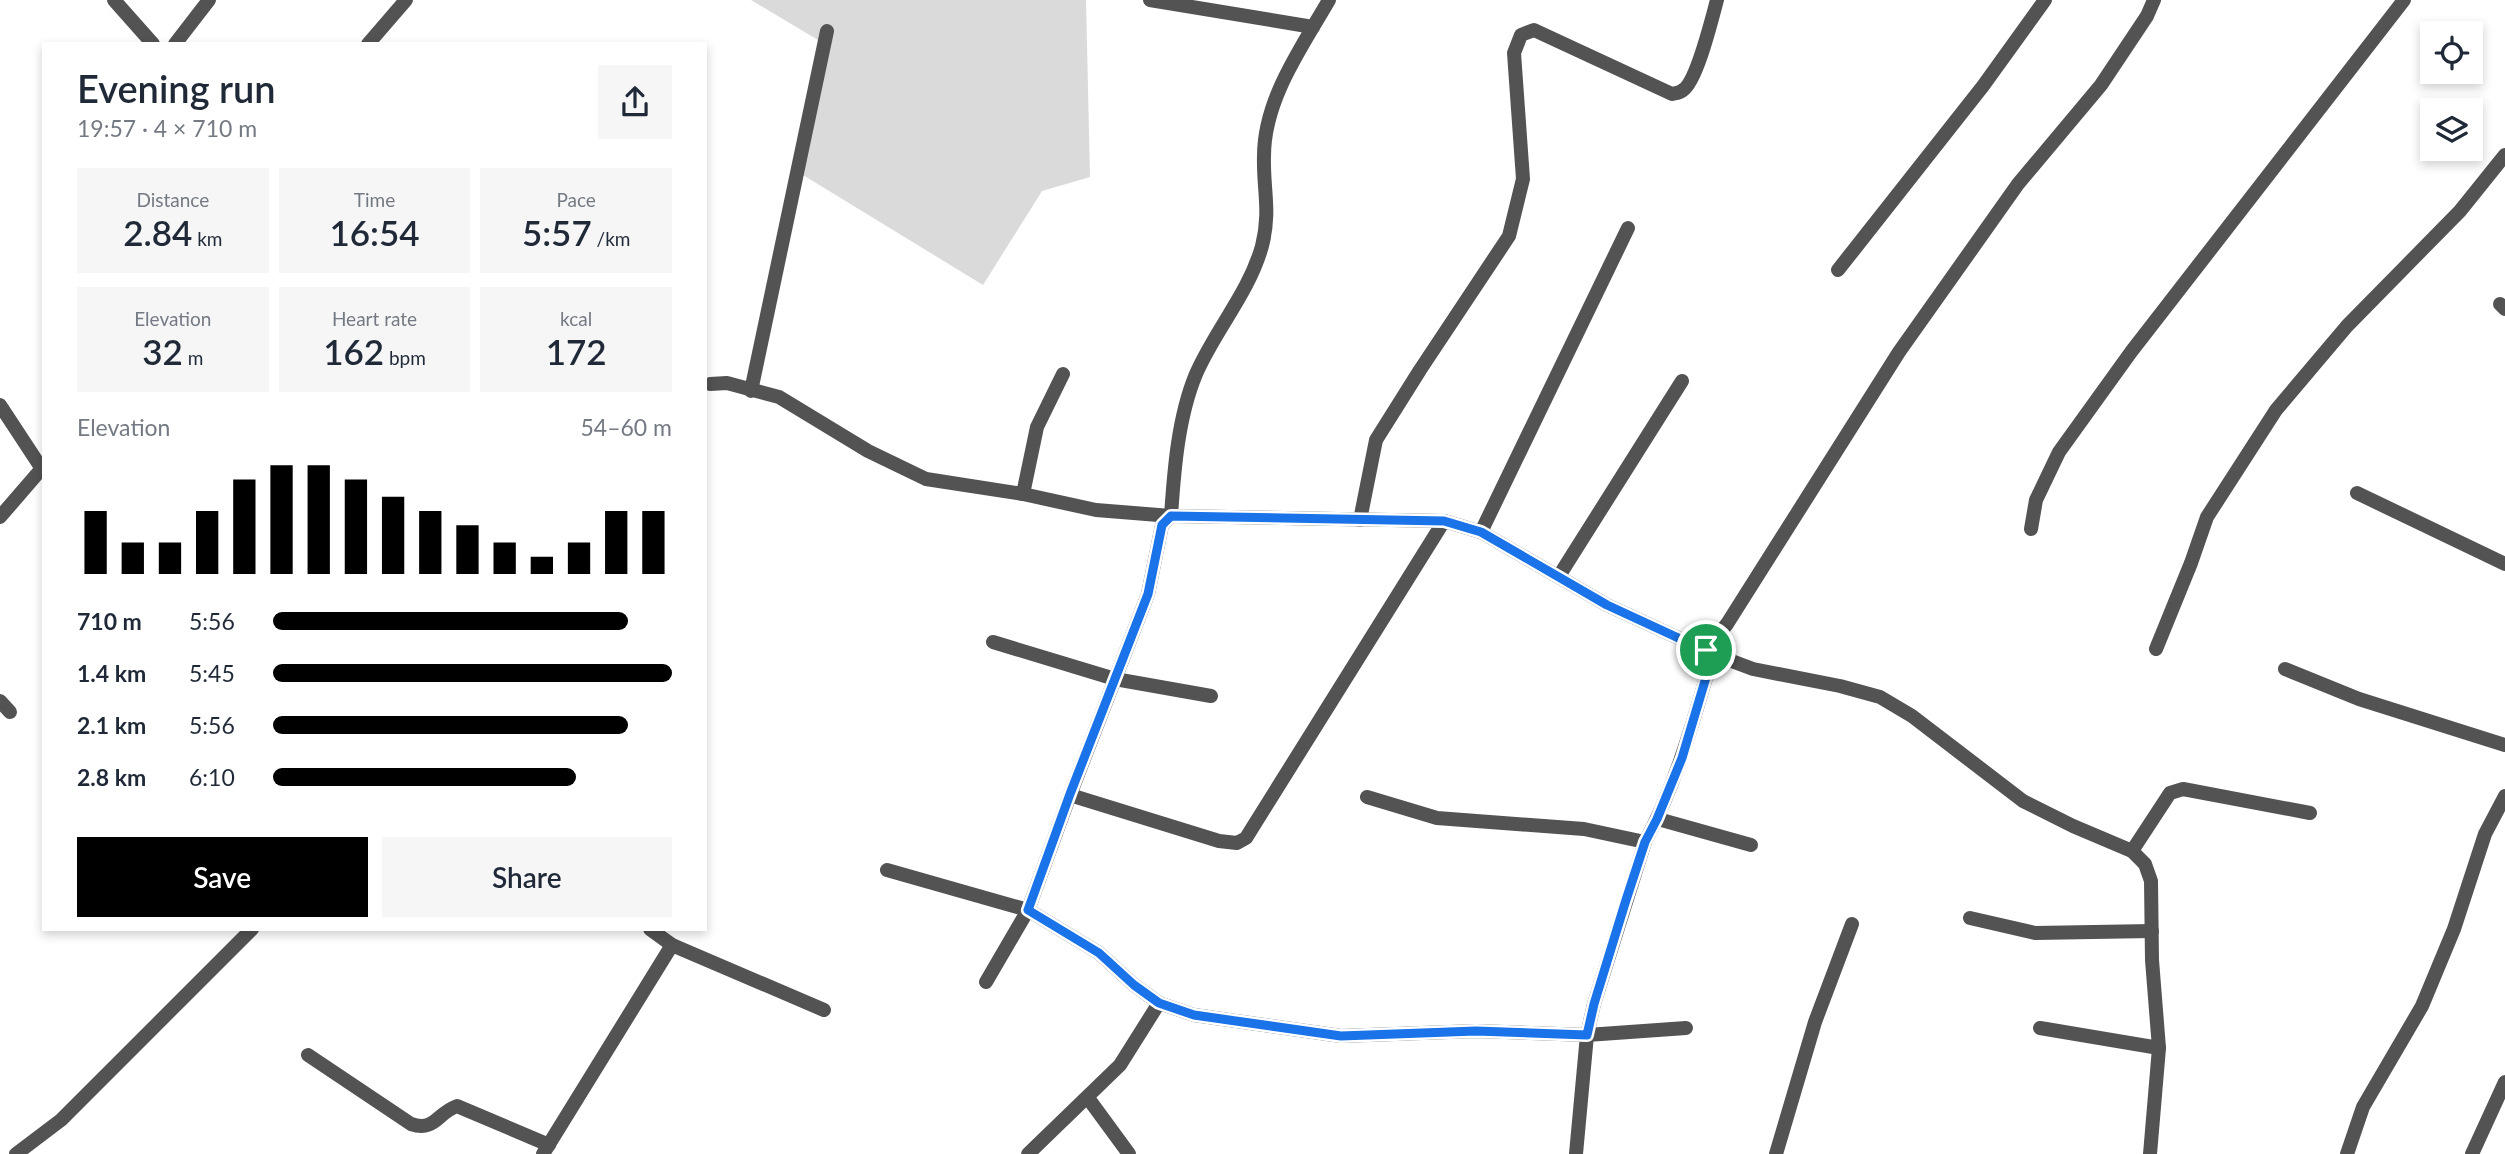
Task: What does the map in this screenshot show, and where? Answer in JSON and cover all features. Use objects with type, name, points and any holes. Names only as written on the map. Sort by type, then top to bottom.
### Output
[{"type":"street","points":[[114,0],[151,42]]},
{"type":"street","points":[[177,42],[209,0]]},
{"type":"street","points":[[370,42],[406,0]]},
{"type":"street","points":[[1150,0],[1313,27]]},
{"type":"street","points":[[986,982],[1028,910],[1148,594],[1162,525],[1171,516],[1174,473],[1182,425],[1196,375],[1240,298],[1261,247],[1268,208],[1264,155],[1269,117],[1291,65],[1329,0]]},
{"type":"street","points":[[1360,520],[1376,440],[1509,236],[1523,179],[1514,53],[1521,35],[1534,30],[1672,94],[1684,90],[1691,80],[1717,0]]},
{"type":"street","points":[[1838,270],[1983,86],[2045,0]]},
{"type":"street","points":[[1576,1154],[1587,1035],[1594,1004],[1645,842],[1682,758],[1709,652],[1899,352],[2018,184],[2101,85],[2147,16],[2154,0]]},
{"type":"street","points":[[2031,529],[2036,500],[2059,452],[2131,352],[2404,0]]},
{"type":"street","points":[[751,391],[827,31]]},
{"type":"street","points":[[2156,649],[2207,517],[2276,410],[2347,326],[2460,211],[2505,155]]},
{"type":"street","points":[[1481,532],[1628,228]]},
{"type":"street","points":[[1023,494],[1037,428],[1063,374]]},
{"type":"street","points":[[1559,576],[1682,381]]},
{"type":"street","points":[[707,385],[727,383],[779,397],[867,452],[926,479],[1023,494],[1096,510],[1171,516],[1444,521],[1481,532],[1607,605],[1709,652],[1753,669],[1840,686],[1880,697],[1912,716],[2023,801],[2073,827],[2132,851],[2145,863],[2151,881],[2159,1048],[2150,1154]]},
{"type":"street","points":[[0,405],[42,468]]},
{"type":"street","points":[[0,517],[42,470]]},
{"type":"street","points":[[2357,493],[2505,564]]},
{"type":"street","points":[[1070,794],[1219,841],[1237,843],[1246,838],[1444,521]]},
{"type":"street","points":[[993,642],[1115,679],[1211,696]]},
{"type":"street","points":[[2285,669],[2359,699],[2505,745]]},
{"type":"street","points":[[2132,851],[2170,793],[2183,789],[2310,813]]},
{"type":"street","points":[[2347,1154],[2363,1107],[2423,1006],[2454,929],[2485,834],[2505,796]]},
{"type":"street","points":[[1367,797],[1437,818],[1584,829],[1645,842]]},
{"type":"street","points":[[1657,819],[1751,845]]},
{"type":"street","points":[[887,870],[1028,910],[1099,953],[1134,985],[1159,1003],[1194,1015],[1341,1036],[1476,1031],[1587,1035],[1686,1028]]},
{"type":"street","points":[[1970,918],[2035,933],[2152,931]]},
{"type":"street","points":[[1776,1154],[1815,1022],[1852,924]]},
{"type":"street","points":[[16,1154],[61,1119],[250,931]]},
{"type":"street","points":[[653,931],[672,945],[824,1010]]},
{"type":"street","points":[[308,1055],[411,1124],[422,1128],[431,1125],[449,1109],[457,1106],[546,1149],[672,945]]},
{"type":"street","points":[[1028,1154],[1120,1065],[1159,1003]]},
{"type":"street","points":[[2040,1028],[2159,1048]]},
{"type":"street","points":[[2472,1154],[2505,1082]]},
{"type":"street","points":[[1088,1098],[1129,1154]]},
{"type":"shaded area","points":[[751,0],[1086,0],[1090,177],[1042,191],[983,285],[798,172],[823,43]]},
{"type":"route","points":[[1171,516],[1444,521],[1481,532],[1607,605],[1706,650],[1713,654],[1682,758],[1645,842],[1594,1004],[1587,1035],[1476,1031],[1341,1036],[1194,1015],[1159,1003],[1134,985],[1099,953],[1028,910],[1148,594],[1162,525],[1171,516]]}]
